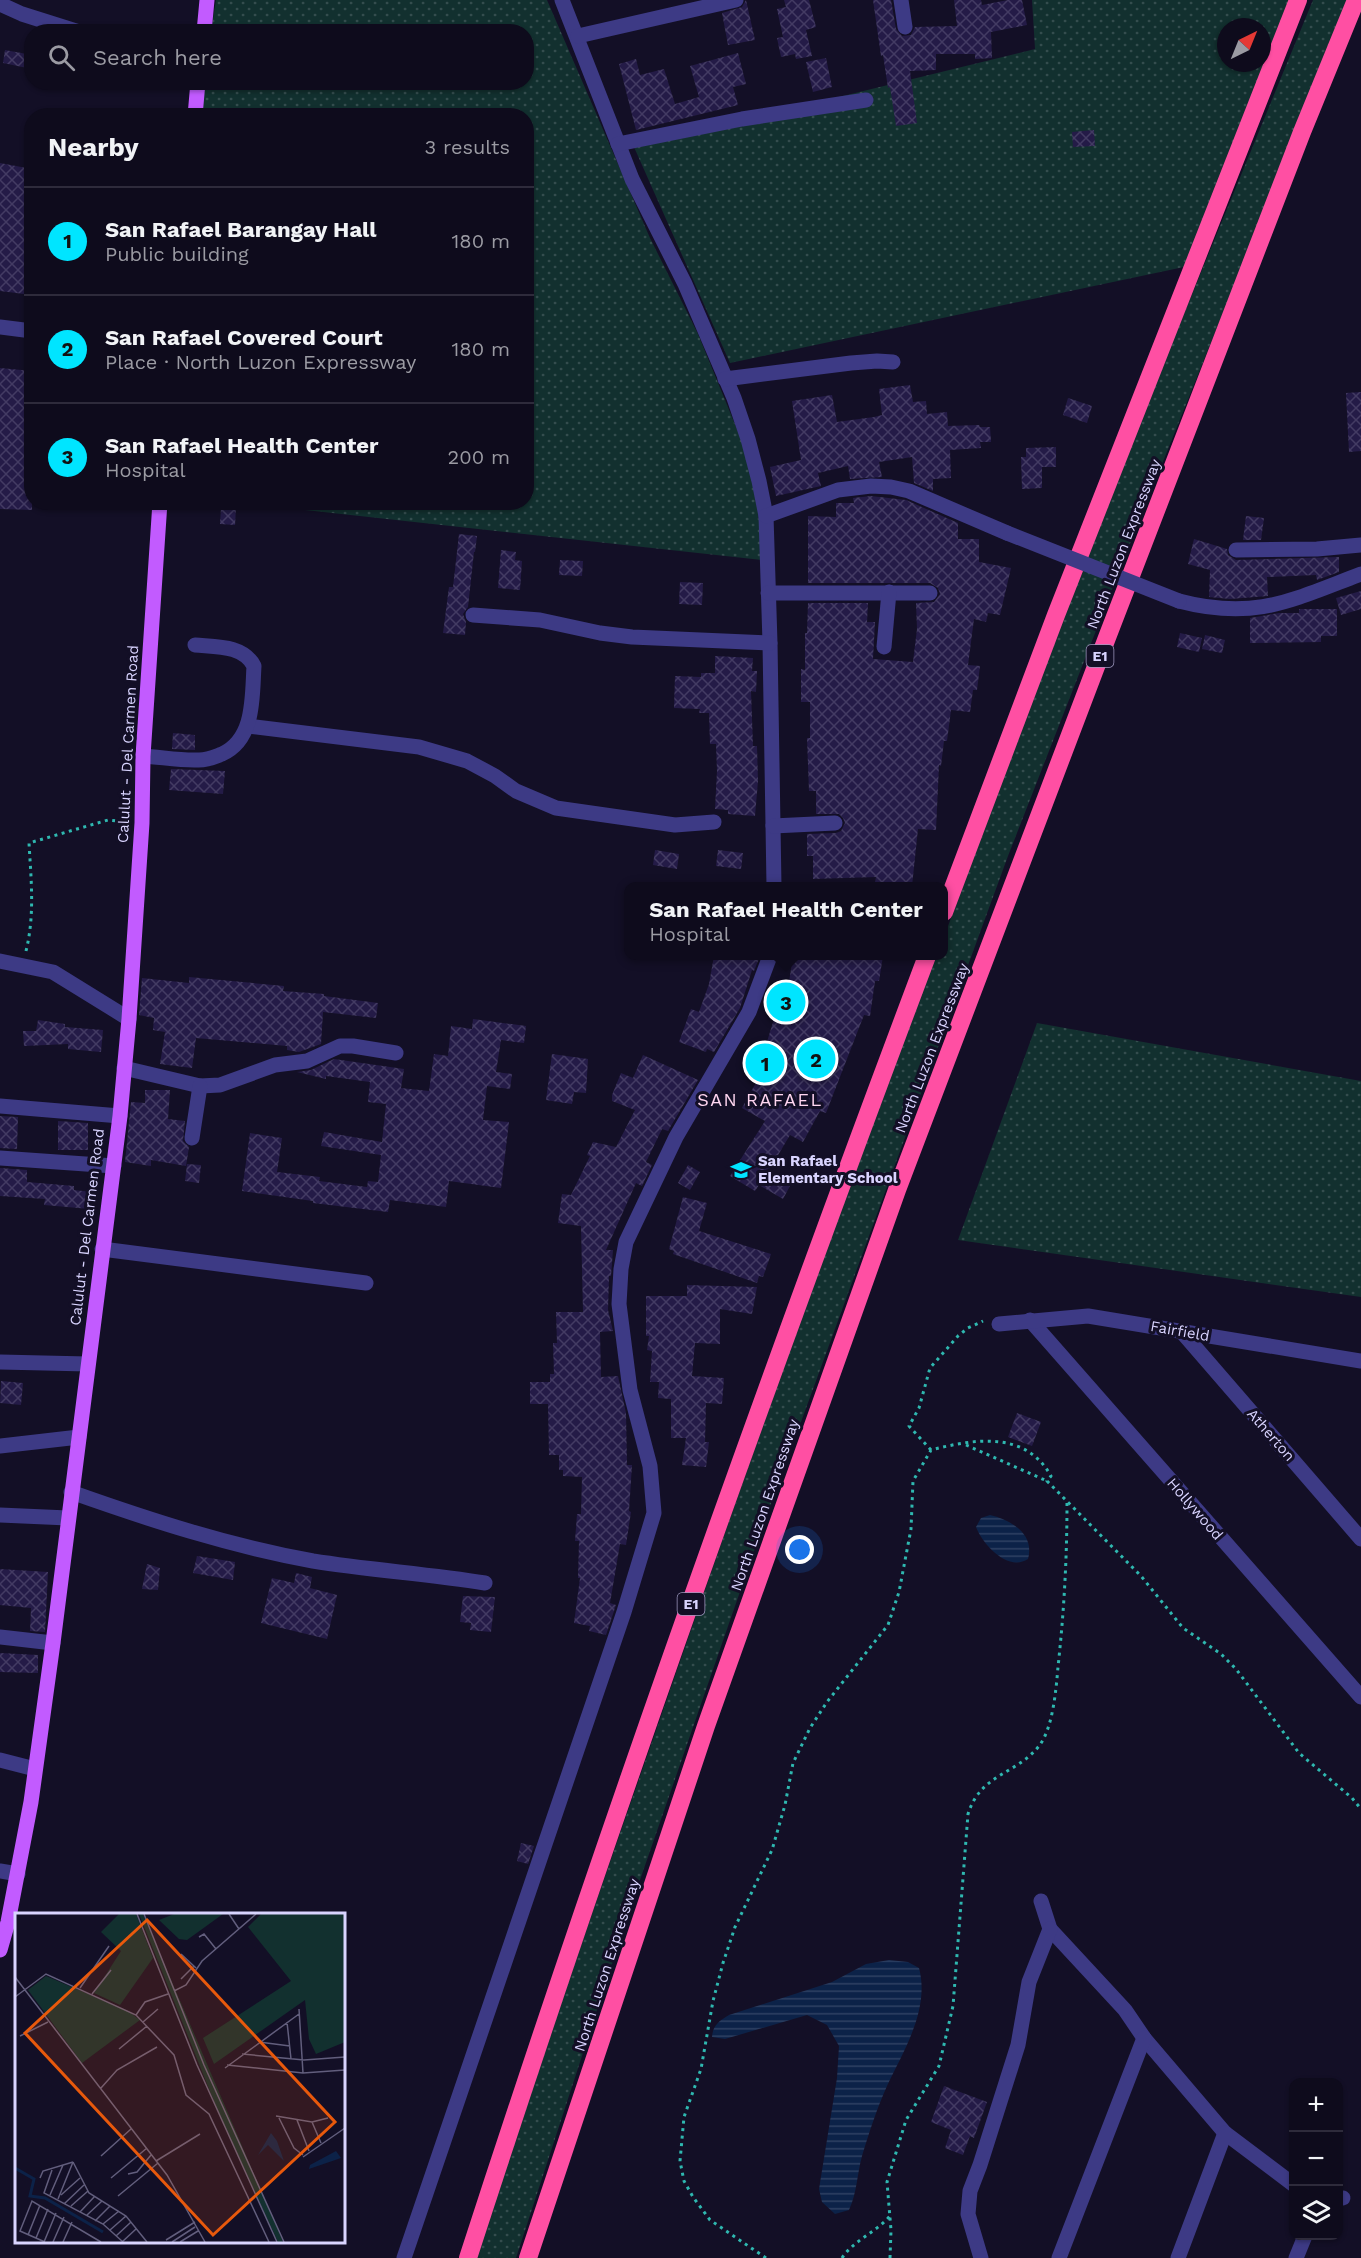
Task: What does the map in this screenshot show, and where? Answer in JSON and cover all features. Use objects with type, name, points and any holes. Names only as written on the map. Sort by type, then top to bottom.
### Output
[{"type":"highway","points":[[948,901],[1056,615],[1298,0]]},
{"type":"highway","name":"North Luzon Expressway","points":[[528,2258],[706,1725],[897,1190],[1302,132],[1356,0]]},
{"type":"highway","name":"E1","points":[[468,2258],[649,1722],[852,1154],[925,960]]},
{"type":"main road","points":[[205,24],[207,0]]},
{"type":"main road","points":[[196,108],[197,90]]},
{"type":"main road","name":"Calulut - Del Carmen Road","points":[[0,1950],[18,1874],[31,1802],[120,1116],[142,823],[143,756],[159,510]]},
{"type":"street","points":[[562,0],[632,179],[685,284],[725,379],[748,439],[759,481],[766,516],[774,882]]},
{"type":"street","points":[[578,36],[736,0]]},
{"type":"street","points":[[901,0],[905,27]]},
{"type":"street","points":[[0,4],[53,24]]},
{"type":"street","points":[[618,144],[742,119],[866,100]]},
{"type":"street","points":[[0,327],[24,330]]},
{"type":"street","points":[[725,379],[851,363],[893,362]]},
{"type":"street","points":[[766,516],[838,490],[872,486],[891,487],[909,491],[1179,601],[1218,609],[1257,609],[1280,604],[1361,574]]},
{"type":"street","points":[[1236,550],[1294,550],[1361,545]]},
{"type":"street","points":[[884,647],[889,592]]},
{"type":"street","points":[[768,593],[930,593]]},
{"type":"street","points":[[473,615],[540,620],[600,633],[632,637],[770,643]]},
{"type":"street","points":[[143,756],[209,759],[238,743],[248,726],[254,666],[250,659],[243,653],[229,648],[195,645]]},
{"type":"street","points":[[248,726],[419,747],[467,761],[516,791],[555,808],[675,825],[714,822]]},
{"type":"street","points":[[773,826],[835,823]]},
{"type":"street","points":[[404,2258],[624,1612],[654,1513],[650,1466],[630,1390],[619,1304],[621,1269],[626,1242],[676,1137],[749,1012],[768,960]]},
{"type":"street","points":[[7,962],[53,972],[129,1019]]},
{"type":"street","points":[[124,1068],[200,1086],[220,1085],[275,1065],[307,1061],[340,1046],[396,1053]]},
{"type":"street","points":[[192,1138],[200,1086]]},
{"type":"street","points":[[0,1106],[120,1116]]},
{"type":"street","points":[[0,1158],[114,1166]]},
{"type":"street","points":[[102,1248],[366,1283]]},
{"type":"street","name":"Fairfield","points":[[999,1324],[1088,1316],[1354,1360]]},
{"type":"street","name":"Hollywood","points":[[1030,1320],[1361,1697]]},
{"type":"street","name":"Atherton","points":[[1182,1332],[1361,1539]]},
{"type":"street","points":[[1354,1360],[1361,1375]]},
{"type":"street","points":[[0,1362],[88,1364]]},
{"type":"street","points":[[0,1446],[79,1437]]},
{"type":"street","points":[[71,1492],[192,1532],[265,1550],[311,1560],[485,1583]]},
{"type":"street","points":[[0,1515],[68,1518]]},
{"type":"street","points":[[0,1637],[53,1643]]},
{"type":"street","points":[[0,1760],[35,1769]]},
{"type":"street","points":[[0,1871],[18,1874]]},
{"type":"street","points":[[1041,1901],[1050,1929],[1125,2010],[1144,2038],[1226,2133],[1289,2182]]},
{"type":"street","points":[[981,2258],[968,2214],[970,2191],[1018,2045],[1029,1982],[1050,1929]]},
{"type":"street","points":[[1059,2258],[1144,2038]]},
{"type":"street","points":[[1179,2258],[1226,2133]]},
{"type":"street","points":[[1296,2258],[1303,2240]]},
{"type":"path","points":[[7,962],[26,951],[31,932],[29,843],[108,820]]},
{"type":"path","points":[[931,1450],[909,1426],[919,1408],[930,1368],[968,1328],[985,1321],[999,1324]]},
{"type":"path","points":[[766,2258],[753,2252],[710,2220],[684,2181],[680,2161],[684,2117],[701,2069],[713,2001],[723,1963],[735,1927],[772,1850],[785,1805],[793,1763],[810,1728],[827,1702],[888,1625],[899,1592],[911,1529],[913,1481],[931,1450],[956,1444],[1001,1440],[1031,1452],[1046,1467],[1051,1476],[1047,1481]]},
{"type":"path","points":[[965,1444],[1047,1481],[1141,1576],[1183,1628],[1221,1654],[1236,1669],[1299,1753],[1352,1798],[1361,1809]]},
{"type":"path","points":[[890,2258],[887,2182],[906,2120],[939,2066],[953,2006],[969,1814],[972,1802],[985,1785],[1014,1767],[1039,1746],[1053,1711],[1067,1564],[1067,1503]]},
{"type":"path","points":[[842,2258],[857,2241],[880,2228],[890,2216]]},
{"type":"green space","points":[[216,0],[547,0],[650,238],[698,334],[741,439],[757,495],[762,560],[305,510],[534,510],[534,108],[202,108],[203,90],[534,90],[534,24],[212,24]]},
{"type":"green space","points":[[1032,0],[1293,0],[1271,54],[1271,18],[1217,18],[1217,72],[1264,72],[1184,267],[730,363],[634,147],[1035,49]]},
{"type":"green space","points":[[1313,0],[1349,0],[1131,541],[1008,856],[760,1534],[632,1903],[516,2258],[476,2258],[687,1640],[792,1346],[935,960],[948,960],[948,926],[1093,535]]},
{"type":"green space","points":[[1037,1023],[1361,1081],[1361,1297],[958,1240]]},
{"type":"water","points":[[990,1515],[1006,1520],[1025,1535],[1029,1550],[1028,1559],[1012,1562],[997,1555],[990,1548],[976,1527],[981,1518]]},
{"type":"water","points":[[889,1960],[908,1962],[919,1968],[921,1999],[918,2014],[873,2121],[849,2210],[835,2214],[822,2202],[819,2189],[837,2078],[839,2046],[827,2025],[807,2015],[725,2039],[712,2037],[717,2024],[729,2015],[832,1982],[866,1964]]},
{"type":"building","points":[[746,0],[755,40],[728,45],[722,13],[742,7]]},
{"type":"building","points":[[784,0],[809,0],[816,27],[806,30],[812,56],[796,59],[795,54],[781,57],[777,38],[783,37],[777,9],[786,7]]},
{"type":"building","points":[[873,0],[891,0],[896,29],[902,36],[911,35],[915,27],[957,26],[954,0],[981,0],[982,5],[1022,0],[1027,25],[991,32],[992,58],[975,59],[975,54],[936,54],[936,70],[910,71],[917,123],[896,126],[890,87],[888,88],[883,55],[881,56]]},
{"type":"building","points":[[5,50],[24,54],[24,67],[3,63]]},
{"type":"building","points":[[738,53],[746,84],[733,87],[738,105],[636,130],[619,64],[636,59],[640,75],[664,69],[675,104],[699,97],[690,66]]},
{"type":"building","points":[[826,58],[832,87],[813,92],[806,62]]},
{"type":"building","points":[[1094,130],[1095,146],[1073,147],[1072,132]]},
{"type":"building","points":[[0,163],[24,168],[24,294],[0,291]]},
{"type":"building","points":[[0,368],[24,370],[24,510],[0,509]]},
{"type":"building","points":[[910,385],[913,402],[926,401],[927,414],[947,412],[948,426],[990,427],[991,442],[980,442],[981,448],[950,450],[951,478],[933,479],[933,491],[914,483],[912,457],[879,462],[882,477],[850,479],[848,466],[818,473],[821,486],[776,496],[770,467],[801,460],[792,401],[832,395],[837,422],[874,417],[882,415],[879,389]]},
{"type":"building","points":[[1361,392],[1361,451],[1349,452],[1346,393]]},
{"type":"building","points":[[1068,398],[1092,406],[1087,423],[1063,415]]},
{"type":"building","points":[[1056,447],[1056,467],[1042,467],[1042,488],[1022,489],[1021,457],[1026,457],[1026,448]]},
{"type":"building","points":[[871,496],[906,500],[958,523],[958,539],[979,539],[979,562],[1011,568],[1000,615],[988,613],[986,622],[974,619],[968,665],[980,666],[977,690],[973,690],[970,712],[951,710],[947,741],[944,741],[941,766],[939,765],[936,830],[918,829],[912,882],[875,882],[876,877],[813,879],[813,856],[807,856],[807,834],[836,833],[841,831],[845,823],[839,814],[816,814],[816,791],[809,791],[807,738],[810,738],[810,702],[801,702],[801,669],[805,670],[808,603],[868,603],[867,622],[875,622],[873,659],[913,662],[917,629],[916,603],[934,602],[940,594],[938,588],[930,583],[808,583],[808,516],[836,517],[836,503],[854,503],[853,498]]},
{"type":"building","points":[[221,510],[236,510],[235,525],[220,524]]},
{"type":"building","points":[[1246,516],[1264,518],[1261,540],[1243,540]]},
{"type":"building","points":[[459,534],[477,536],[468,607],[463,614],[466,622],[465,635],[443,633],[449,587],[453,587]]},
{"type":"building","points":[[1194,539],[1227,549],[1228,555],[1236,560],[1339,557],[1339,572],[1317,580],[1316,575],[1267,577],[1268,596],[1230,599],[1209,597],[1210,570],[1188,564]]},
{"type":"building","points":[[501,550],[516,552],[515,560],[522,561],[520,590],[498,588]]},
{"type":"building","points":[[560,560],[583,561],[582,576],[559,575]]},
{"type":"building","points":[[680,582],[703,583],[702,605],[679,604]]},
{"type":"building","points":[[1361,591],[1361,609],[1341,615],[1336,598]]},
{"type":"building","points":[[1299,609],[1337,609],[1337,636],[1321,636],[1321,642],[1250,643],[1250,618],[1279,613],[1299,613]]},
{"type":"building","points":[[1180,633],[1202,638],[1199,652],[1177,647]]},
{"type":"building","points":[[1205,635],[1225,640],[1222,653],[1202,649]]},
{"type":"building","points":[[715,656],[753,658],[752,671],[757,671],[756,692],[751,691],[753,746],[757,746],[758,781],[755,816],[728,814],[728,810],[715,809],[716,744],[710,744],[709,713],[699,713],[700,709],[674,708],[675,676],[701,677],[701,673],[715,673]]},
{"type":"building","points":[[173,733],[195,735],[195,750],[172,749]]},
{"type":"building","points":[[171,769],[225,771],[223,794],[169,790]]},
{"type":"building","points":[[655,850],[679,854],[677,869],[653,865]]},
{"type":"building","points":[[718,850],[743,853],[741,869],[716,866]]},
{"type":"building","points":[[713,960],[758,960],[754,971],[752,970],[740,1008],[714,1052],[707,1049],[706,1052],[679,1042],[691,1009],[699,1012],[709,984]]},
{"type":"building","points":[[792,960],[882,960],[879,981],[875,981],[870,1016],[864,1015],[826,1113],[820,1111],[803,1142],[790,1135],[768,1172],[791,1184],[783,1199],[759,1185],[755,1191],[730,1176],[765,1121],[742,1108],[758,1079],[749,1075],[762,1044],[766,1045],[782,993],[787,995]]},
{"type":"building","points":[[189,977],[284,986],[283,991],[324,994],[324,996],[378,1003],[376,1018],[323,1012],[321,1044],[299,1052],[287,1050],[287,1046],[196,1038],[192,1068],[160,1064],[165,1032],[153,1030],[154,1018],[139,1015],[142,978],[189,983]]},
{"type":"building","points":[[473,1019],[526,1026],[524,1043],[501,1040],[496,1072],[512,1074],[510,1089],[487,1086],[483,1120],[509,1122],[501,1188],[449,1181],[446,1207],[390,1200],[388,1212],[242,1191],[250,1133],[282,1138],[277,1172],[320,1177],[319,1181],[367,1187],[368,1181],[378,1182],[381,1155],[321,1146],[324,1132],[382,1142],[386,1104],[368,1102],[370,1082],[326,1076],[326,1079],[297,1072],[311,1070],[334,1059],[404,1069],[401,1088],[429,1091],[434,1054],[448,1056],[451,1026],[472,1029]]},
{"type":"building","points":[[38,1020],[65,1024],[65,1027],[103,1030],[101,1052],[68,1049],[68,1044],[24,1046],[23,1031],[36,1031]]},
{"type":"building","points":[[552,1054],[588,1059],[586,1093],[574,1092],[572,1104],[546,1100]]},
{"type":"building","points":[[643,1055],[698,1080],[668,1131],[662,1129],[646,1162],[652,1165],[642,1186],[636,1183],[606,1250],[613,1250],[611,1276],[609,1276],[608,1310],[613,1331],[600,1332],[601,1377],[618,1376],[626,1413],[627,1465],[632,1465],[629,1511],[631,1512],[626,1545],[620,1544],[610,1603],[616,1605],[606,1635],[589,1631],[590,1626],[574,1623],[580,1578],[578,1578],[579,1541],[575,1541],[577,1514],[581,1514],[582,1477],[563,1476],[563,1470],[559,1470],[559,1455],[549,1455],[548,1404],[530,1404],[530,1382],[550,1382],[550,1374],[554,1374],[553,1343],[557,1343],[556,1312],[583,1312],[581,1226],[558,1223],[562,1194],[571,1195],[590,1156],[587,1155],[593,1142],[616,1147],[635,1110],[612,1101],[612,1095],[621,1073],[633,1078]]},
{"type":"building","points":[[145,1090],[170,1090],[168,1119],[185,1121],[183,1141],[189,1147],[186,1166],[151,1160],[151,1166],[125,1162],[131,1102],[145,1103]]},
{"type":"building","points":[[0,1116],[18,1117],[17,1149],[0,1148]]},
{"type":"building","points":[[58,1121],[88,1123],[88,1150],[58,1150]]},
{"type":"building","points":[[187,1164],[201,1165],[199,1183],[185,1181]]},
{"type":"building","points":[[688,1165],[700,1172],[690,1190],[678,1183]]},
{"type":"building","points":[[0,1168],[27,1170],[27,1182],[74,1186],[74,1190],[92,1192],[90,1209],[44,1205],[45,1199],[0,1196]]},
{"type":"building","points":[[683,1197],[707,1203],[699,1231],[771,1254],[763,1277],[759,1276],[757,1283],[673,1254],[674,1251],[669,1249]]},
{"type":"building","points":[[687,1285],[757,1287],[752,1314],[720,1309],[720,1344],[695,1343],[692,1376],[724,1378],[722,1404],[706,1403],[705,1442],[709,1442],[706,1467],[682,1465],[686,1438],[671,1438],[671,1399],[658,1398],[659,1382],[650,1382],[652,1351],[647,1350],[649,1336],[646,1336],[646,1296],[687,1296]]},
{"type":"building","points":[[1,1381],[23,1383],[21,1405],[0,1403]]},
{"type":"building","points":[[1017,1413],[1041,1422],[1032,1446],[1008,1437]]},
{"type":"building","points":[[197,1556],[235,1562],[233,1580],[193,1573]]},
{"type":"building","points":[[147,1564],[160,1568],[158,1590],[142,1589]]},
{"type":"building","points":[[0,1569],[48,1572],[45,1632],[30,1631],[31,1608],[0,1605]]},
{"type":"building","points":[[296,1573],[312,1577],[310,1588],[337,1595],[327,1639],[261,1623],[272,1578],[294,1583]]},
{"type":"building","points":[[463,1596],[495,1597],[491,1632],[470,1630],[471,1623],[460,1622]]},
{"type":"building","points":[[0,1653],[38,1655],[38,1673],[0,1672]]},
{"type":"building","points":[[521,1843],[534,1846],[528,1864],[517,1861]]},
{"type":"building","points":[[944,2086],[987,2102],[974,2138],[970,2136],[963,2155],[945,2148],[951,2130],[931,2122]]},
{"type":"place","name":"San Rafael Health Center","points":[[786,1002]]},
{"type":"place","name":"San Rafael Covered Court","points":[[816,1059]]},
{"type":"place","name":"San Rafael Barangay Hall","points":[[765,1063]]},
{"type":"place","name":"San Rafael Elementary School","points":[[741,1170]]},
{"type":"district","name":"SAN RAFAEL","points":[[760,1100]]}]
